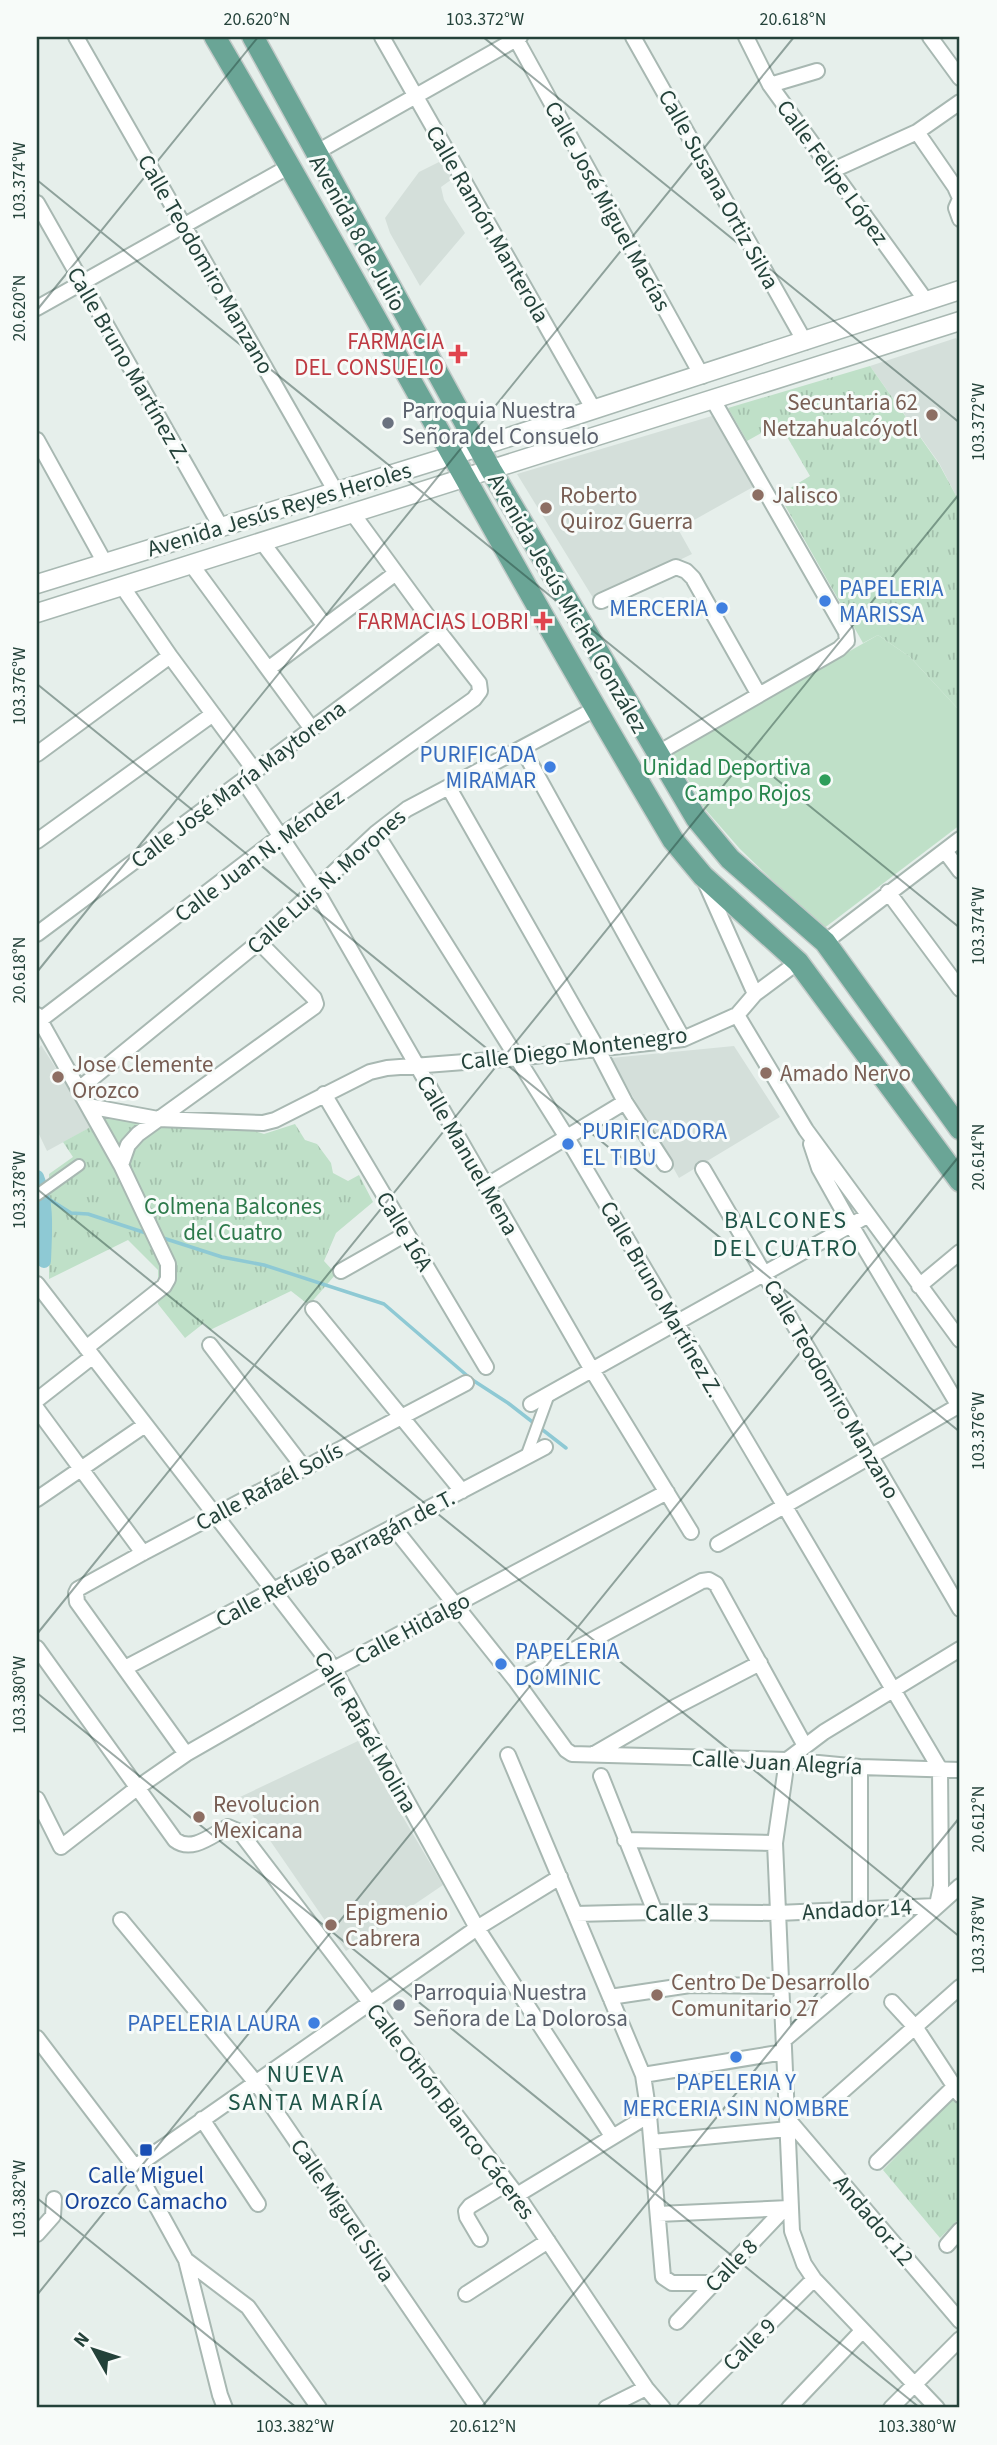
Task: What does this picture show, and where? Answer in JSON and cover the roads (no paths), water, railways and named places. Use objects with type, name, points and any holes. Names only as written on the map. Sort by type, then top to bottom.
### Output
[{"type":"main road","name":"Avenida 8 de Julio","points":[[215,37],[466,478]]},
{"type":"main road","name":"Avenida 8 de Julio","points":[[253,37],[491,470]]},
{"type":"main road","name":"Avenida Jesús Michel González","points":[[491,470],[696,818],[730,859],[825,942],[960,1129]]},
{"type":"main road","name":"Avenida Jesús Michel González","points":[[466,478],[673,840],[703,876],[798,962],[960,1181]]},
{"type":"street","name":"Calle Teodomiro Manzano","points":[[76,37],[336,492]]},
{"type":"street","name":"Calle Ramón Manterola","points":[[382,37],[594,410]]},
{"type":"street","points":[[317,152],[517,37]]},
{"type":"street","name":"Calle José Miguel Macías","points":[[517,37],[702,376]]},
{"type":"street","name":"Calle Susana Ortiz Silva","points":[[633,37],[805,342]]},
{"type":"street","name":"Calle Felipe López","points":[[746,37],[770,85],[927,302]]},
{"type":"street","points":[[930,37],[960,78]]},
{"type":"street","points":[[770,85],[817,71]]},
{"type":"street","points":[[831,171],[916,132],[960,102]]},
{"type":"street","points":[[916,132],[955,187],[960,198],[956,208],[960,219]]},
{"type":"street","points":[[37,307],[290,166]]},
{"type":"street","name":"Calle Bruno Martínez Z.","points":[[37,203],[221,527]]},
{"type":"street","name":"Avenida Jesús Reyes Heroles","points":[[37,584],[454,455],[960,290]]},
{"type":"street","name":"Avenida Jesús Reyes Heroles","points":[[37,613],[959,324]]},
{"type":"street","points":[[658,753],[839,649],[846,641],[846,632],[713,400]]},
{"type":"street","points":[[37,440],[105,563]]},
{"type":"street","points":[[353,514],[440,633]]},
{"type":"street","points":[[262,542],[325,626]]},
{"type":"street","points":[[191,564],[312,729]]},
{"type":"street","points":[[601,601],[676,568],[686,571],[693,578],[759,695]]},
{"type":"street","points":[[268,669],[396,573]]},
{"type":"street","name":"Calle Manuel Mena","points":[[122,586],[213,714],[282,835],[316,888],[592,1370],[691,1532]]},
{"type":"street","name":"Calle Juan N. Méndez","points":[[38,1018],[282,835],[474,699],[480,691],[479,683],[440,633]]},
{"type":"street","name":"Calle José María Maytorena","points":[[37,934],[440,633]]},
{"type":"street","points":[[37,754],[170,656]]},
{"type":"street","name":"Calle Luis N. Morones","points":[[79,1089],[259,942],[376,833],[407,808],[597,708]]},
{"type":"street","points":[[37,841],[213,714]]},
{"type":"street","points":[[522,748],[683,1038]]},
{"type":"street","points":[[449,788],[625,1102],[665,1164]]},
{"type":"street","name":"Calle Bruno Martínez Z.","points":[[376,833],[566,1136],[940,1769]]},
{"type":"street","points":[[825,942],[960,839]]},
{"type":"street","points":[[945,851],[960,871]]},
{"type":"street","points":[[703,876],[755,994]]},
{"type":"street","points":[[888,892],[960,989]]},
{"type":"street","points":[[121,1165],[123,1154],[132,1139],[316,1004],[314,998],[259,942]]},
{"type":"street","name":"Calle Diego Montenegro","points":[[88,1106],[158,1119],[263,1123],[275,1120],[370,1072],[387,1068],[517,1058],[683,1038],[737,1015],[755,994],[798,962]]},
{"type":"street","points":[[737,1015],[806,1130],[960,1340]]},
{"type":"street","points":[[37,1400],[164,1286],[170,1271],[121,1165],[38,1018]]},
{"type":"street","name":"Calle 16A","points":[[324,1094],[486,1367]]},
{"type":"street","points":[[486,1186],[625,1102]]},
{"type":"street","points":[[719,1544],[960,1406],[819,1168],[806,1130]]},
{"type":"street","points":[[37,1195],[79,1165]]},
{"type":"street","name":"Calle Teodomiro Manzano","points":[[703,1169],[960,1609]]},
{"type":"street","points":[[531,1404],[547,1398],[867,1216]]},
{"type":"street","points":[[341,1271],[406,1234]]},
{"type":"street","points":[[919,1286],[960,1252]]},
{"type":"street","name":"Calle Rafaél Molina","points":[[37,1284],[334,1669],[477,1928],[612,2136]]},
{"type":"street","points":[[313,1309],[462,1491]]},
{"type":"street","points":[[210,1345],[304,1468]]},
{"type":"street","name":"Calle Rafaél Solís","points":[[125,1668],[77,1602],[76,1594],[83,1586],[466,1383]]},
{"type":"street","points":[[527,1453],[547,1398]]},
{"type":"street","points":[[37,1409],[143,1553]]},
{"type":"street","points":[[37,1499],[145,1425]]},
{"type":"street","name":"Calle Refugio Barragán de T.","points":[[125,1668],[394,1528],[527,1453],[545,1447]]},
{"type":"street","name":"Calle Hidalgo","points":[[37,1799],[61,1847],[186,1754],[334,1669],[667,1492]]},
{"type":"street","name":"Calle Juan Alegría","points":[[394,1528],[516,1681],[566,1750],[580,1756],[787,1760],[860,1767],[960,1770]]},
{"type":"street","points":[[516,1681],[702,1581],[709,1580],[716,1584],[805,1746]]},
{"type":"street","name":"Calle Othón Blanco Cáceres","points":[[37,1648],[179,1844],[191,1846],[228,1827],[240,1832],[513,2189],[646,2388],[663,2408]]},
{"type":"street","points":[[937,2408],[814,2279],[797,2247],[792,2231],[788,2208],[788,2123],[775,1843],[787,1760],[824,1732],[960,1649]]},
{"type":"street","points":[[593,1755],[675,1707],[760,1663]]},
{"type":"street","points":[[125,1668],[186,1754]]},
{"type":"street","points":[[508,1755],[643,2075],[652,2142],[661,2273],[665,2280],[672,2283],[714,2283]]},
{"type":"street","points":[[860,1767],[860,1909]]},
{"type":"street","name":"Andador 14","points":[[778,1913],[937,1905],[941,1886],[940,1769]]},
{"type":"street","points":[[601,1776],[655,1912]]},
{"type":"street","points":[[625,1840],[775,1843]]},
{"type":"street","points":[[135,2167],[477,1928],[560,1877]]},
{"type":"street","name":"Andador 14","points":[[941,1886],[960,1886]]},
{"type":"street","points":[[643,2075],[784,2046],[960,1886]]},
{"type":"street","name":"Calle 3","points":[[575,1914],[778,1913]]},
{"type":"street","name":"Calle Miguel Silva","points":[[121,1920],[257,2084],[478,2408]]},
{"type":"street","points":[[610,1997],[690,1985],[781,1986]]},
{"type":"street","points":[[828,2104],[960,1987]]},
{"type":"street","points":[[877,2162],[957,2091],[916,2028],[892,2002]]},
{"type":"street","points":[[37,2038],[135,2167],[186,2260],[225,2408]]},
{"type":"street","points":[[480,2239],[467,2217],[466,2210],[470,2206],[513,2189],[649,2115]]},
{"type":"street","points":[[202,2119],[258,2204]]},
{"type":"street","points":[[652,2142],[788,2123]]},
{"type":"street","name":"Andador 12","points":[[788,2123],[960,2321]]},
{"type":"street","points":[[37,2234],[52,2219],[54,2199]]},
{"type":"street","points":[[658,2214],[788,2208]]},
{"type":"street","name":"Calle 8","points":[[677,2322],[788,2208]]},
{"type":"street","points":[[947,2245],[960,2231]]},
{"type":"street","points":[[466,2294],[548,2241]]},
{"type":"street","points":[[186,2260],[248,2307],[319,2408]]},
{"type":"street","name":"Calle 9","points":[[685,2408],[814,2279]]},
{"type":"street","points":[[789,2408],[862,2331]]},
{"type":"street","points":[[891,2408],[960,2339]]},
{"type":"street","points":[[606,2408],[646,2388]]},
{"type":"waterway","points":[[37,1177],[44,1208],[44,1261]]},
{"type":"waterway","points":[[44,1196],[71,1213],[88,1214],[149,1234]]},
{"type":"waterway","points":[[160,1237],[222,1257],[264,1265],[384,1304],[471,1379],[508,1403],[566,1448]]},
{"type":"place","name":"FARMACIA DEL CONSUELO","points":[[458,354]]},
{"type":"place","name":"Secuntaria 62 Netzahualcóyotl","points":[[932,415]]},
{"type":"place","name":"Parroquia Nuestra Señora del Consuelo","points":[[388,423]]},
{"type":"place","name":"Jalisco","points":[[758,495]]},
{"type":"place","name":"Roberto Quiroz Guerra","points":[[546,508]]},
{"type":"place","name":"PAPELERIA MARISSA","points":[[825,601]]},
{"type":"place","name":"MERCERIA","points":[[722,608]]},
{"type":"place","name":"FARMACIAS LOBRI","points":[[543,621]]},
{"type":"place","name":"PURIFICADA MIRAMAR","points":[[550,767]]},
{"type":"place","name":"Unidad Deportiva Campo Rojos","points":[[825,780]]},
{"type":"place","name":"Amado Nervo","points":[[766,1073]]},
{"type":"place","name":"Jose Clemente Orozco","points":[[58,1077]]},
{"type":"place","name":"PURIFICADORA EL TIBU","points":[[568,1144]]},
{"type":"place","name":"PAPELERIA DOMINIC","points":[[501,1664]]},
{"type":"place","name":"Revolucion Mexicana","points":[[199,1817]]},
{"type":"place","name":"Epigmenio Cabrera","points":[[331,1925]]},
{"type":"place","name":"Centro De Desarrollo Comunitario 27","points":[[657,1995]]},
{"type":"place","name":"Parroquia Nuestra Señora de La Dolorosa","points":[[399,2005]]},
{"type":"place","name":"PAPELERIA LAURA","points":[[314,2023]]},
{"type":"place","name":"PAPELERIA Y MERCERIA SIN NOMBRE","points":[[736,2057]]},
{"type":"place","name":"Calle Miguel Orozco Camacho","points":[[146,2150]]},
{"type":"district","name":"BALCONES DEL CUATRO","points":[[786,1234]]},
{"type":"district","name":"NUEVA SANTA MARÍA","points":[[306,2088]]},
{"type":"park label","name":"Colmena Balcones del Cuatro","points":[[233,1219]]}]
